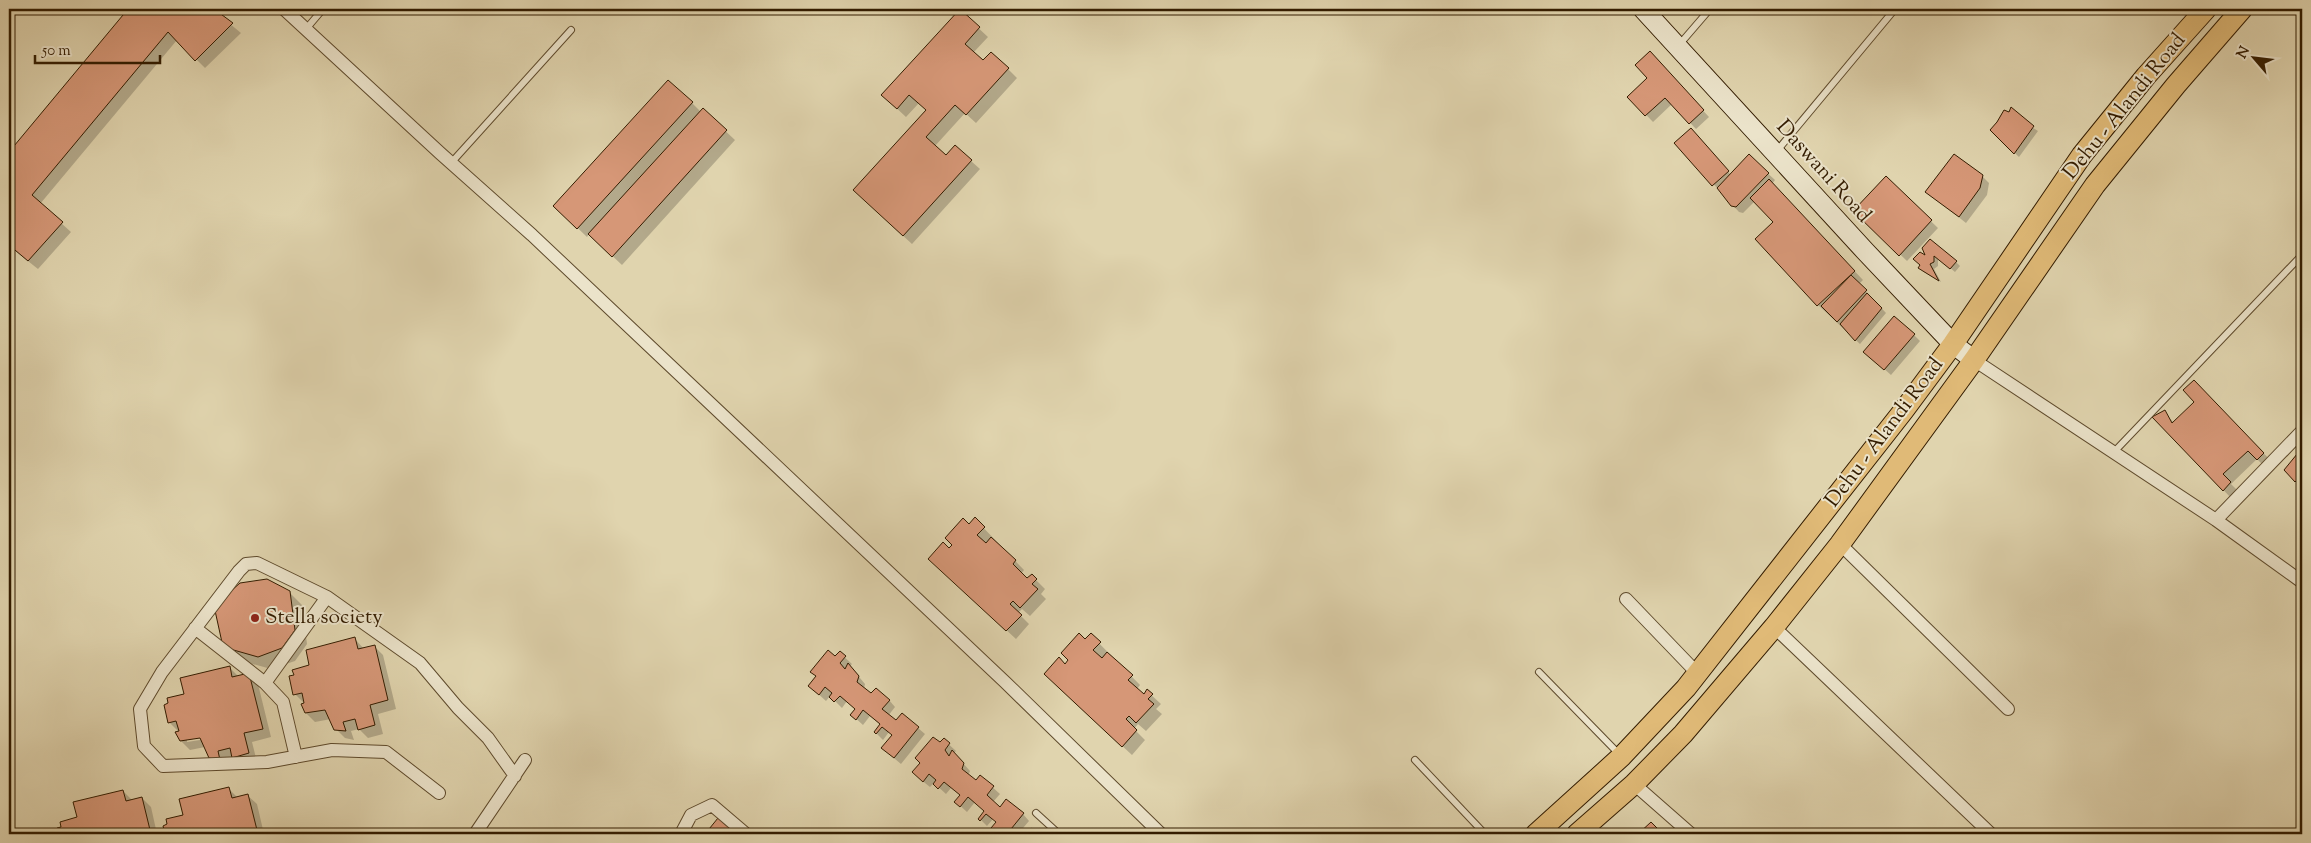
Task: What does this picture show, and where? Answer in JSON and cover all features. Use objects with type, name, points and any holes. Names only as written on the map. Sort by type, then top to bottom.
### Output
[{"type":"main road","name":"Dehu - Alandi Road","points":[[1536,834],[1622,756],[1698,674],[1810,532],[1953,344],[2082,155],[2146,76],[2206,9]]},
{"type":"main road","name":"Dehu - Alandi Road","points":[[1577,834],[1634,784],[1683,734],[1774,627],[1840,544],[1974,360],[2095,185],[2176,84],[2242,9]]},
{"type":"street","points":[[284,9],[532,235],[1005,682],[1160,834]]},
{"type":"street","name":"Daswani Road","points":[[1643,9],[1953,344],[1974,360]]},
{"type":"street","points":[[1974,360],[2216,520],[2302,582]]},
{"type":"street","points":[[2216,520],[2302,431]]},
{"type":"street","points":[[1840,544],[2008,709]]},
{"type":"street","points":[[439,793],[386,752],[332,750],[267,762],[163,766],[144,746],[140,709],[162,672],[238,570],[246,564],[257,563],[327,596],[420,663],[458,708],[488,738],[515,776]]},
{"type":"street","points":[[265,683],[327,596]]},
{"type":"street","points":[[1626,599],[1698,674]]},
{"type":"street","points":[[1774,627],[1991,834]]},
{"type":"street","points":[[195,628],[265,683],[283,702],[296,757]]},
{"type":"street","points":[[475,834],[525,760]]},
{"type":"street","points":[[1634,784],[1691,834]]},
{"type":"street","points":[[681,834],[690,815],[712,805],[746,834]]},
{"type":"lane","points":[[306,29],[323,9]]},
{"type":"lane","points":[[1678,46],[1710,9]]},
{"type":"lane","points":[[1775,153],[1895,9]]},
{"type":"lane","points":[[451,163],[571,30]]},
{"type":"lane","points":[[2113,453],[2302,256]]},
{"type":"lane","points":[[1540,672],[1622,756]]},
{"type":"lane","points":[[1415,760],[1485,834]]},
{"type":"lane","points":[[1036,813],[1059,834]]},
{"type":"building","points":[[128,9],[214,9],[233,23],[195,61],[168,32],[32,195],[63,222],[28,261],[9,245],[9,152]]},
{"type":"building","points":[[960,9],[980,27],[965,44],[983,60],[991,52],[1009,68],[966,115],[955,105],[926,137],[946,155],[955,145],[972,160],[903,236],[853,190],[926,110],[909,95],[897,109],[881,95]]},
{"type":"building","points":[[1650,51],[1704,110],[1689,124],[1665,98],[1645,116],[1627,97],[1647,78],[1635,65]]},
{"type":"building","points":[[668,80],[693,102],[577,229],[553,206]]},
{"type":"building","points":[[2011,107],[2034,126],[2014,154],[1990,130],[2004,110],[2009,112]]},
{"type":"building","points":[[703,108],[727,130],[612,257],[588,234]]},
{"type":"building","points":[[1691,128],[1729,171],[1712,186],[1674,143]]},
{"type":"building","points":[[1749,154],[1769,173],[1736,207],[1731,206],[1717,188]]},
{"type":"building","points":[[1954,154],[1983,175],[1980,188],[1959,217],[1925,192]]},
{"type":"building","points":[[1886,176],[1932,220],[1899,256],[1853,211]]},
{"type":"building","points":[[1769,179],[1855,271],[1817,306],[1755,239],[1773,222],[1750,198]]},
{"type":"building","points":[[1930,239],[1957,261],[1950,269],[1934,256],[1934,262],[1930,264],[1939,281],[1918,268],[1920,265],[1913,259],[1920,252],[1925,255],[1922,248]]},
{"type":"building","points":[[1851,275],[1867,290],[1837,322],[1821,306]]},
{"type":"building","points":[[1867,293],[1882,308],[1855,341],[1840,324]]},
{"type":"building","points":[[1894,316],[1915,334],[1884,370],[1863,352]]},
{"type":"building","points":[[2194,380],[2264,453],[2257,460],[2248,451],[2223,474],[2231,482],[2223,491],[2152,417],[2165,410],[2172,423],[2194,402],[2183,390]]},
{"type":"building","points":[[2302,448],[2302,475],[2295,482],[2284,470]]},
{"type":"building","points":[[975,517],[985,527],[977,535],[986,543],[991,537],[1016,560],[1013,564],[1027,578],[1032,574],[1037,579],[1032,584],[1038,589],[1020,608],[1013,601],[1010,604],[1022,615],[1006,631],[928,559],[943,542],[949,548],[952,545],[945,538],[963,518],[969,524]]},
{"type":"building","name":"Stella society","points":[[267,579],[290,591],[295,630],[282,648],[258,657],[223,647],[214,606],[240,583]]},
{"type":"building","points":[[1079,633],[1085,639],[1091,633],[1101,642],[1093,650],[1102,658],[1107,652],[1133,675],[1128,680],[1144,694],[1147,689],[1153,694],[1148,699],[1154,704],[1136,723],[1129,716],[1126,719],[1137,730],[1122,747],[1044,674],[1059,657],[1065,664],[1068,660],[1061,653]]},
{"type":"building","points":[[355,637],[358,649],[375,645],[388,700],[370,705],[375,725],[358,730],[355,719],[343,722],[346,731],[334,730],[325,710],[305,713],[301,704],[304,703],[302,693],[293,695],[289,676],[294,675],[292,670],[309,665],[306,650]]},
{"type":"building","points":[[828,650],[835,656],[840,651],[846,656],[840,663],[845,669],[848,663],[859,676],[857,682],[871,693],[876,688],[890,700],[882,709],[896,720],[902,713],[919,727],[894,758],[881,748],[892,735],[882,727],[876,734],[874,732],[880,724],[863,710],[856,720],[850,715],[855,709],[840,696],[834,702],[829,697],[832,693],[825,687],[819,695],[808,686],[816,676],[810,672]]},
{"type":"building","points":[[230,666],[232,677],[249,673],[263,729],[244,733],[249,753],[232,758],[230,748],[218,751],[220,760],[209,758],[200,738],[180,741],[175,732],[179,731],[176,721],[168,723],[164,705],[168,703],[167,698],[184,694],[180,678]]},
{"type":"building","points":[[933,737],[940,742],[944,738],[950,743],[945,750],[949,756],[952,750],[964,763],[962,769],[976,780],[980,775],[994,786],[987,795],[1000,807],[1006,799],[1024,813],[1007,834],[986,834],[996,822],[986,814],[980,821],[978,819],[984,811],[968,797],[960,807],[954,802],[960,795],[944,782],[938,789],[933,784],[936,780],[929,774],[923,782],[912,772],[920,763],[915,758]]},
{"type":"building","points":[[229,787],[232,798],[248,794],[258,834],[165,834],[163,826],[167,824],[166,819],[183,815],[179,799]]},
{"type":"building","points":[[123,790],[126,801],[142,797],[151,834],[58,834],[57,828],[61,827],[60,822],[77,817],[73,802]]},
{"type":"building","points":[[718,818],[736,834],[705,834]]},
{"type":"building","points":[[1651,822],[1663,834],[1638,834]]},
{"type":"building","points":[[1031,828],[1038,834],[1025,834]]},
{"type":"building","points":[[1042,829],[1048,834],[1038,834]]},
{"type":"place","name":"Stella society","points":[[255,618]]}]
